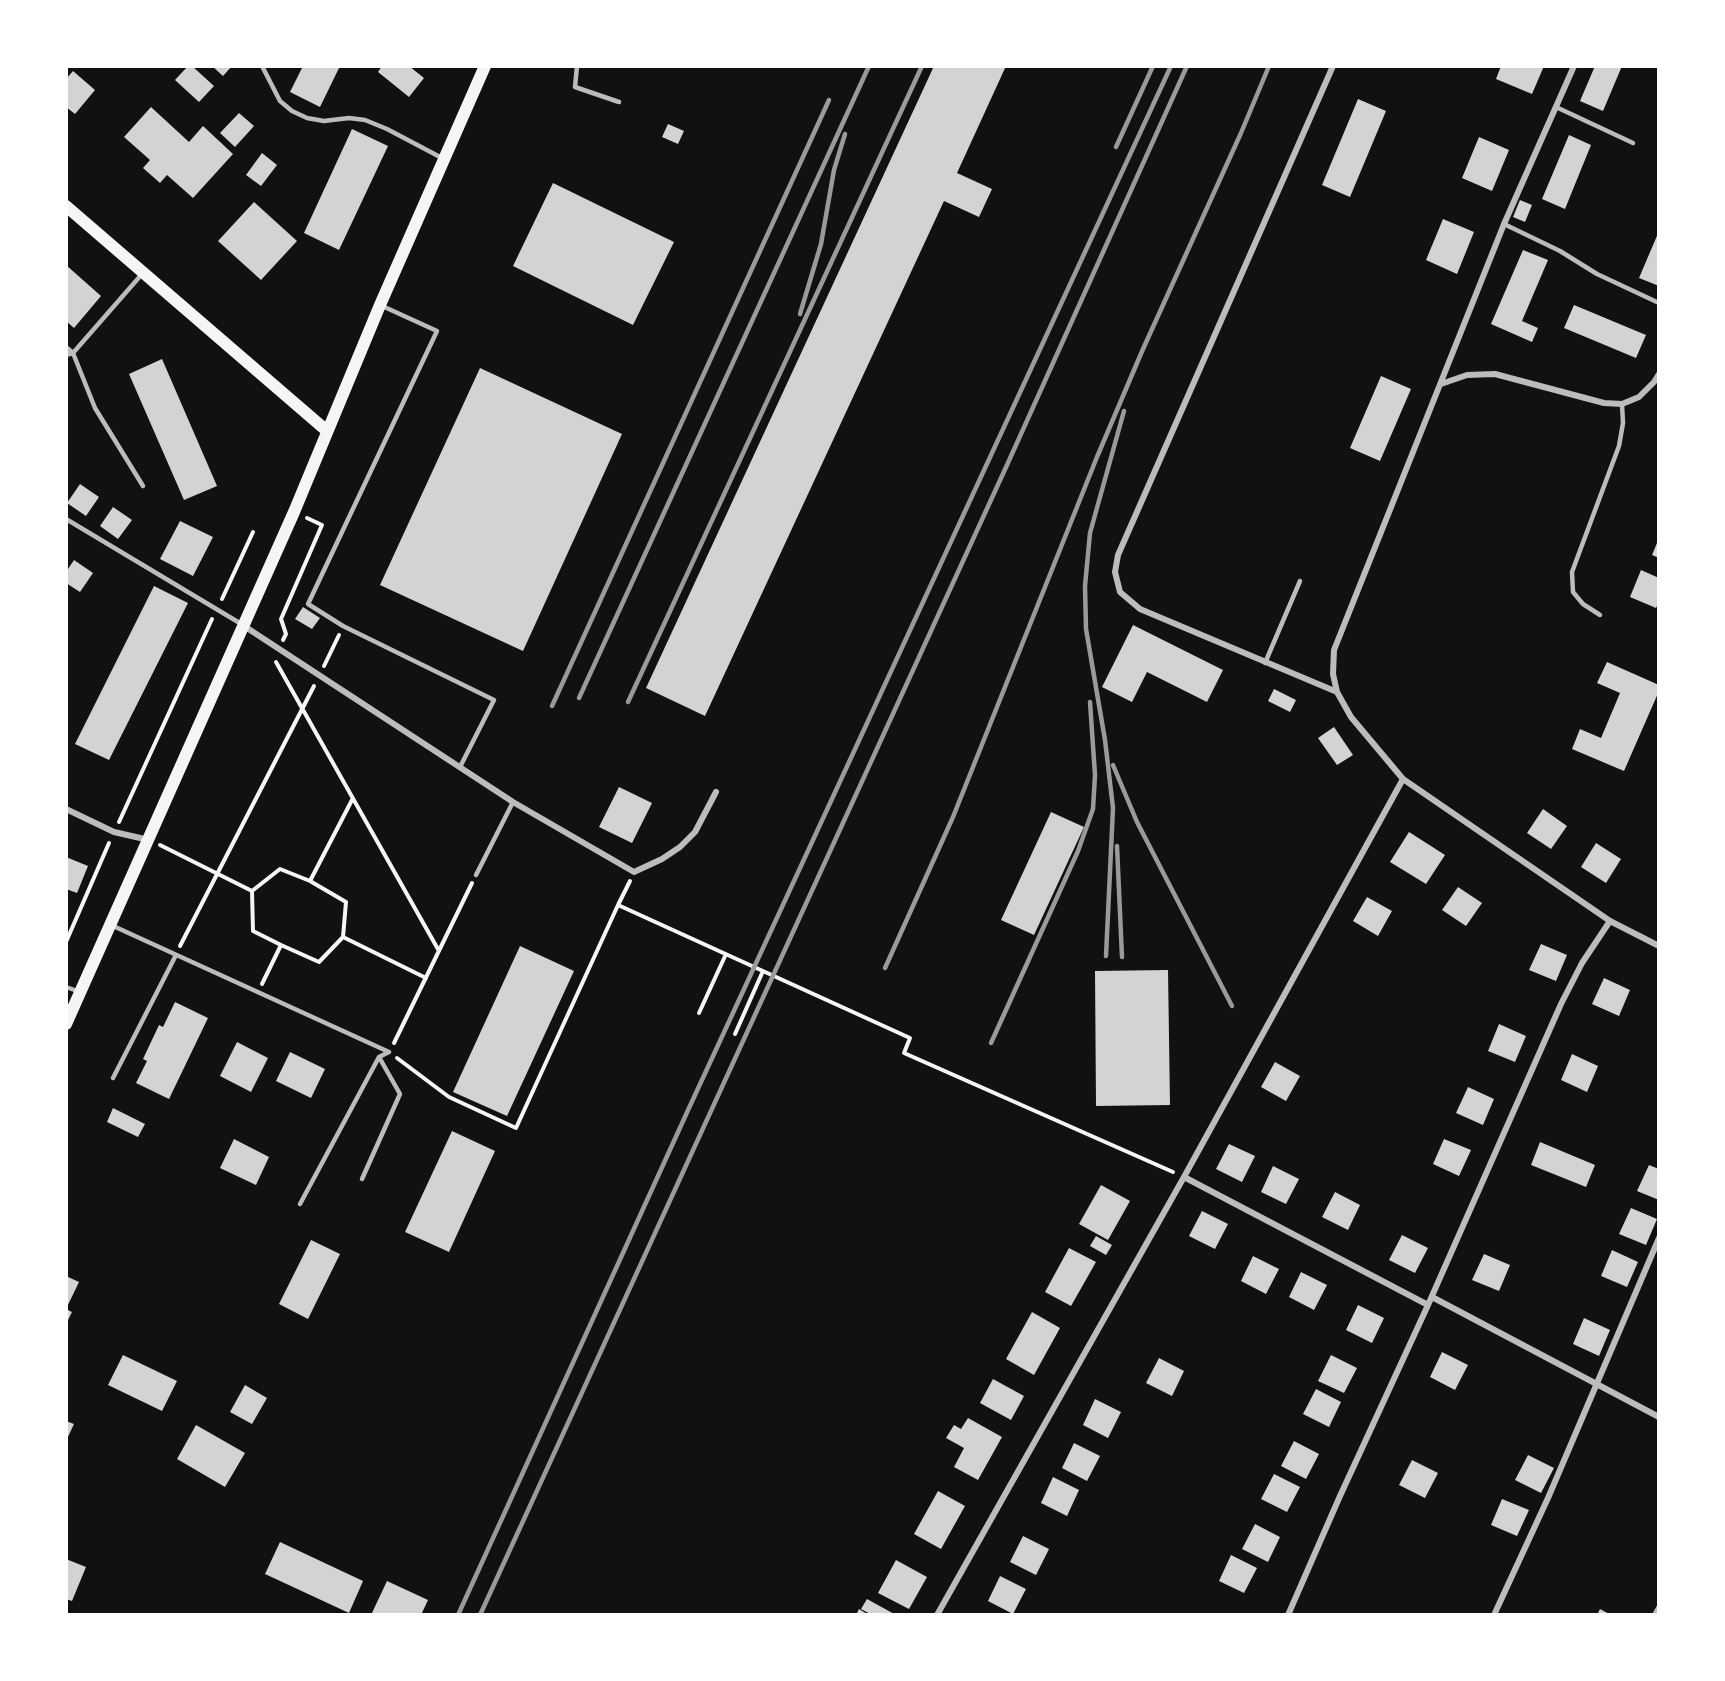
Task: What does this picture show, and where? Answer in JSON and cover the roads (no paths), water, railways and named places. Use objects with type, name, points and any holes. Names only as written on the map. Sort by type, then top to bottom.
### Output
[{"type":"main road","points":[[66,1024],[294,512],[380,305],[485,66]]},
{"type":"main road","points":[[66,206],[327,431]]},
{"type":"street","points":[[1333,66],[1118,555],[1115,572],[1120,592],[1140,609],[1337,692]]},
{"type":"street","points":[[1574,66],[1504,224],[1334,650],[1333,674],[1337,692],[1351,717],[1403,779],[1610,921],[1659,946]]},
{"type":"street","points":[[1441,384],[1467,375],[1495,374],[1604,403],[1622,404],[1639,397],[1659,374]]},
{"type":"street","points":[[243,626],[513,802],[634,872],[662,859],[680,847],[694,832],[716,792]]},
{"type":"street","points":[[936,1615],[1184,1178],[1403,779]]},
{"type":"street","points":[[66,809],[114,832],[148,840]]},
{"type":"street","points":[[1288,1615],[1561,1004],[1582,963],[1610,921]]},
{"type":"street","points":[[1184,1178],[1428,1305]]},
{"type":"street","points":[[1494,1615],[1548,1498],[1659,1238]]},
{"type":"street","points":[[1432,1297],[1659,1417]]},
{"type":"street","points":[[1655,1615],[1659,1608]]},
{"type":"lane","points":[[262,66],[280,101],[292,111],[307,118],[324,121],[349,118],[365,120],[387,129],[444,160]]},
{"type":"lane","points":[[577,66],[575,87],[619,102]]},
{"type":"lane","points":[[1556,107],[1633,143]]},
{"type":"lane","points":[[1504,224],[1560,250],[1597,274],[1659,303]]},
{"type":"lane","points":[[66,355],[73,353],[143,273]]},
{"type":"lane","points":[[380,305],[437,331],[309,604],[343,626],[494,700],[460,767]]},
{"type":"lane","points":[[66,347],[73,353],[95,408],[143,486]]},
{"type":"lane","points":[[1600,615],[1583,604],[1573,592],[1572,572],[1619,446],[1623,423],[1622,404]]},
{"type":"lane","points":[[66,519],[243,626]]},
{"type":"lane","points":[[1265,663],[1300,581]]},
{"type":"lane","points":[[476,875],[513,802]]},
{"type":"lane","points":[[111,925],[389,1052],[379,1057],[300,1204]]},
{"type":"lane","points":[[113,1078],[176,955]]},
{"type":"lane","points":[[66,987],[80,992]]},
{"type":"lane","points":[[362,1179],[400,1094],[379,1057]]},
{"type":"railway","points":[[579,698],[869,66]]},
{"type":"railway","points":[[628,702],[922,66]]},
{"type":"railway","points":[[1116,147],[1153,66]]},
{"type":"railway","points":[[458,1615],[689,1108],[1171,66]]},
{"type":"railway","points":[[480,1615],[1007,465],[1187,66]]},
{"type":"railway","points":[[885,968],[953,817],[1097,457],[1269,66]]},
{"type":"railway","points":[[552,706],[829,100]]},
{"type":"railway","points":[[800,314],[821,244],[834,170],[845,134]]},
{"type":"railway","points":[[1106,956],[1113,808],[1105,740],[1086,629],[1085,586],[1090,533],[1124,411]]},
{"type":"railway","points":[[991,1043],[1078,851],[1093,809],[1095,775],[1090,702]]},
{"type":"railway","points":[[1113,765],[1137,822],[1232,1006]]},
{"type":"railway","points":[[1117,846],[1122,957]]}]
